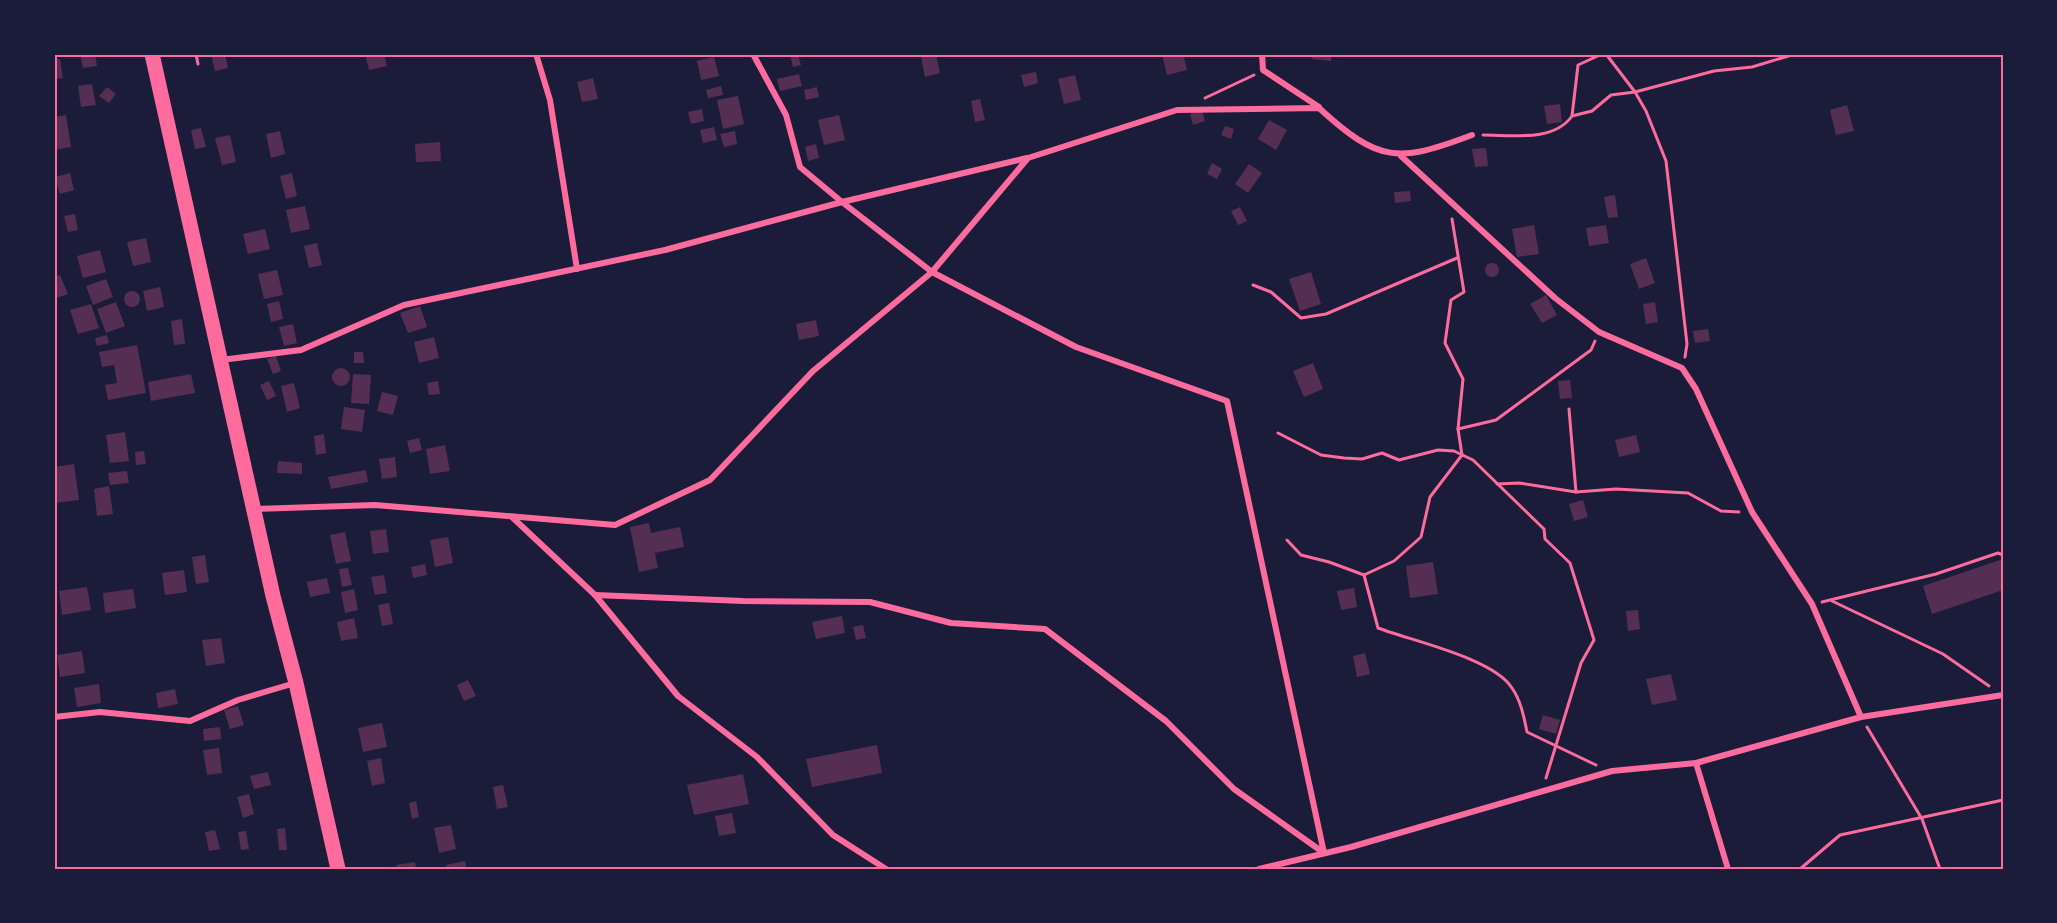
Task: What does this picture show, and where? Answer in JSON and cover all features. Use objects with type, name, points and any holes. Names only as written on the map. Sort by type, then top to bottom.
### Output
[{"type":"main road","points":[[152,54],[273,596],[297,683],[338,869]]},
{"type":"street","points":[[536,54],[550,100],[577,269]]},
{"type":"street","points":[[753,54],[786,115],[800,167],[932,272],[1076,347],[1227,401],[1324,853]]},
{"type":"street","points":[[1262,54],[1263,70],[1319,108],[1344,131],[1370,147],[1401,156],[1430,151],[1472,135]]},
{"type":"street","points":[[220,360],[301,350],[404,305],[665,250],[842,202],[1028,158],[1177,110],[1319,108]]},
{"type":"street","points":[[1401,156],[1555,298],[1599,332],[1682,368],[1696,389],[1752,512],[1812,604],[1861,717]]},
{"type":"street","points":[[255,509],[375,505],[615,525],[710,480],[813,371],[932,272],[1028,158]]},
{"type":"street","points":[[511,516],[595,595],[678,696],[756,757],[832,835],[886,869]]},
{"type":"street","points":[[595,595],[743,602],[870,602],[951,623],[1045,628],[1166,721],[1234,789],[1324,853]]},
{"type":"street","points":[[54,717],[100,712],[190,721],[238,700],[297,683]]},
{"type":"street","points":[[1259,869],[1324,853],[1612,771],[1696,763],[1861,717],[2002,695]]},
{"type":"street","points":[[1696,763],[1728,869]]},
{"type":"path","points":[[196,54],[198,64]]},
{"type":"path","points":[[1472,135],[1544,134],[1565,125],[1572,116],[1578,65],[1604,54],[1635,92],[1646,111],[1666,161],[1688,344],[1682,368]]},
{"type":"path","points":[[1572,116],[1592,111],[1611,95],[1635,92],[1714,71],[1775,61],[1795,54]]},
{"type":"path","points":[[1177,110],[1263,70]]},
{"type":"path","points":[[1287,540],[1301,555],[1364,575],[1394,561],[1421,537],[1430,497],[1462,455],[1458,429],[1463,379],[1445,343],[1451,300],[1464,292],[1450,201]]},
{"type":"path","points":[[1253,285],[1271,292],[1301,318],[1326,314],[1457,258]]},
{"type":"path","points":[[1458,429],[1496,420],[1591,350],[1599,332]]},
{"type":"path","points":[[1569,409],[1576,492]]},
{"type":"path","points":[[1278,433],[1321,455],[1362,459],[1382,453],[1399,460],[1438,450],[1454,451],[1473,460],[1495,484],[1524,507],[1544,529],[1545,539],[1570,563],[1594,640],[1581,663],[1542,792]]},
{"type":"path","points":[[1495,484],[1519,483],[1576,492],[1616,489],[1688,493],[1721,512],[1752,512]]},
{"type":"path","points":[[1812,604],[1926,577],[1998,553],[2003,555]]},
{"type":"path","points":[[1364,575],[1378,628],[1474,658],[1511,686],[1521,706],[1527,732],[1612,771]]},
{"type":"path","points":[[1830,600],[1943,654],[2002,695]]},
{"type":"path","points":[[1861,717],[1922,819],[1940,869]]},
{"type":"path","points":[[1800,869],[1840,835],[2003,800]]},
{"type":"building","points":[[80,54],[95,54],[97,66],[83,68]]},
{"type":"building","points":[[211,54],[225,54],[228,68],[215,71]]},
{"type":"building","points":[[365,54],[384,54],[387,66],[369,70]]},
{"type":"building","points":[[790,54],[798,54],[801,65],[793,67]]},
{"type":"building","points":[[936,54],[940,73],[925,77],[921,57]]},
{"type":"building","points":[[1162,54],[1183,54],[1187,70],[1167,75]]},
{"type":"building","points":[[1313,54],[1332,54],[1331,61],[1312,59]]},
{"type":"building","points":[[714,57],[719,76],[701,80],[697,61]]},
{"type":"building","points":[[54,59],[60,59],[63,78],[54,79]]},
{"type":"building","points":[[1036,72],[1038,83],[1024,87],[1021,75]]},
{"type":"building","points":[[799,74],[802,86],[780,91],[777,79]]},
{"type":"building","points":[[1075,75],[1081,100],[1064,104],[1058,79]]},
{"type":"building","points":[[593,78],[598,99],[582,102],[577,82]]},
{"type":"building","points":[[92,84],[96,105],[81,107],[78,86]]},
{"type":"building","points":[[721,86],[723,95],[708,98],[706,90]]},
{"type":"building","points":[[107,87],[116,94],[109,103],[99,96]]},
{"type":"building","points":[[817,87],[819,97],[806,100],[804,90]]},
{"type":"building","points":[[738,96],[744,124],[723,129],[717,100]]},
{"type":"building","points":[[980,99],[985,120],[975,122],[971,101]]},
{"type":"building","points":[[1560,104],[1562,122],[1547,124],[1544,106]]},
{"type":"building","points":[[1847,105],[1854,131],[1836,135],[1830,110]]},
{"type":"building","points":[[702,109],[704,121],[691,124],[688,112]]},
{"type":"building","points":[[1202,110],[1205,121],[1193,125],[1190,114]]},
{"type":"building","points":[[66,115],[71,147],[54,150],[54,117]]},
{"type":"building","points":[[839,115],[845,140],[824,145],[818,120]]},
{"type":"building","points":[[1269,120],[1287,130],[1276,150],[1258,139]]},
{"type":"building","points":[[1225,126],[1234,129],[1231,139],[1221,135]]},
{"type":"building","points":[[714,127],[717,140],[703,143],[700,130]]},
{"type":"building","points":[[201,128],[206,147],[195,149],[191,130]]},
{"type":"building","points":[[280,131],[285,154],[271,158],[266,134]]},
{"type":"building","points":[[735,131],[737,144],[724,147],[720,134]]},
{"type":"building","points":[[230,135],[236,162],[222,165],[215,138]]},
{"type":"building","points":[[440,142],[441,161],[416,162],[415,144]]},
{"type":"building","points":[[816,144],[819,158],[808,161],[805,147]]},
{"type":"building","points":[[1486,148],[1488,166],[1475,167],[1472,149]]},
{"type":"building","points":[[1212,163],[1222,169],[1217,179],[1207,174]]},
{"type":"building","points":[[1249,164],[1262,173],[1248,193],[1235,184]]},
{"type":"building","points":[[70,173],[74,190],[60,194],[55,177]]},
{"type":"building","points":[[292,173],[297,196],[286,199],[280,176]]},
{"type":"building","points":[[1410,191],[1411,201],[1395,203],[1394,192]]},
{"type":"building","points":[[1615,195],[1618,217],[1608,218],[1604,197]]},
{"type":"building","points":[[305,206],[310,229],[291,233],[286,210]]},
{"type":"building","points":[[1240,207],[1247,221],[1238,225],[1231,211]]},
{"type":"building","points":[[75,214],[78,230],[68,232],[64,216]]},
{"type":"building","points":[[1534,225],[1539,254],[1517,257],[1512,229]]},
{"type":"building","points":[[1606,225],[1609,243],[1589,246],[1586,228]]},
{"type":"building","points":[[265,229],[270,249],[248,254],[243,234]]},
{"type":"building","points":[[146,238],[151,262],[133,266],[127,242]]},
{"type":"building","points":[[317,243],[322,265],[309,268],[304,246]]},
{"type":"building","points":[[100,250],[106,272],[83,278],[77,256]]},
{"type":"building","points":[[1646,258],[1655,283],[1639,289],[1630,264]]},
{"type":"building","points":[[1489,263],[1495,263],[1499,270],[1495,277],[1489,277],[1485,273],[1485,267]]},
{"type":"building","points":[[277,270],[283,295],[264,299],[258,274]]},
{"type":"building","points":[[1311,272],[1321,304],[1300,311],[1289,279]]},
{"type":"building","points":[[60,275],[68,294],[56,298],[54,277]]},
{"type":"building","points":[[106,279],[113,297],[93,305],[86,286]]},
{"type":"building","points":[[160,287],[164,307],[147,311],[143,291]]},
{"type":"building","points":[[132,291],[138,293],[140,299],[138,305],[132,307],[126,305],[124,299],[126,293]]},
{"type":"building","points":[[1546,295],[1557,315],[1542,323],[1530,304]]},
{"type":"building","points":[[279,301],[283,319],[271,322],[267,304]]},
{"type":"building","points":[[116,302],[125,326],[106,333],[97,309]]},
{"type":"building","points":[[1655,302],[1658,322],[1646,324],[1643,304]]},
{"type":"building","points":[[91,304],[99,328],[78,334],[70,310]]},
{"type":"building","points":[[420,306],[427,327],[408,333],[400,313]]},
{"type":"building","points":[[182,319],[185,344],[174,345],[171,321]]},
{"type":"building","points":[[816,320],[819,336],[799,340],[796,324]]},
{"type":"building","points":[[293,324],[297,343],[284,346],[279,327]]},
{"type":"building","points":[[1708,329],[1710,341],[1695,343],[1693,331]]},
{"type":"building","points":[[107,335],[109,343],[97,346],[95,338]]},
{"type":"building","points":[[434,337],[439,358],[419,363],[414,342]]},
{"type":"building","points":[[137,345],[146,393],[108,400],[105,385],[117,383],[114,365],[102,367],[99,352]]},
{"type":"building","points":[[354,352],[363,352],[364,363],[354,363]]},
{"type":"building","points":[[276,356],[281,371],[273,374],[267,359]]},
{"type":"building","points":[[1313,363],[1323,389],[1304,397],[1293,371]]},
{"type":"building","points":[[341,368],[347,371],[350,377],[347,383],[341,386],[335,383],[332,377],[335,371]]},
{"type":"building","points":[[191,374],[195,393],[151,401],[148,382]]},
{"type":"building","points":[[353,374],[371,375],[369,404],[351,403]]},
{"type":"building","points":[[1570,380],[1572,398],[1560,399],[1558,381]]},
{"type":"building","points":[[269,381],[276,396],[267,400],[260,385]]},
{"type":"building","points":[[438,381],[440,394],[429,395],[427,383]]},
{"type":"building","points":[[294,383],[300,408],[287,412],[281,386]]},
{"type":"building","points":[[382,392],[398,396],[393,415],[377,411]]},
{"type":"building","points":[[344,407],[365,410],[362,432],[341,429]]},
{"type":"building","points":[[125,432],[129,461],[110,463],[106,435]]},
{"type":"building","points":[[324,434],[326,453],[316,455],[314,436]]},
{"type":"building","points":[[1636,435],[1640,452],[1619,457],[1615,440]]},
{"type":"building","points":[[419,438],[422,450],[410,453],[407,441]]},
{"type":"building","points":[[445,445],[450,471],[430,474],[426,449]]},
{"type":"building","points":[[144,451],[146,464],[136,465],[135,452]]},
{"type":"building","points":[[395,457],[397,477],[382,479],[379,459]]},
{"type":"building","points":[[278,461],[302,463],[302,474],[277,473]]},
{"type":"building","points":[[74,464],[79,500],[54,503],[54,467]]},
{"type":"building","points":[[366,470],[368,482],[331,489],[328,477]]},
{"type":"building","points":[[127,471],[129,483],[110,485],[108,473]]},
{"type":"building","points":[[109,486],[113,514],[97,516],[94,489]]},
{"type":"building","points":[[1583,500],[1588,517],[1574,521],[1569,504]]},
{"type":"building","points":[[649,523],[651,533],[680,527],[684,547],[655,553],[658,568],[639,572],[630,527]]},
{"type":"building","points":[[386,529],[389,552],[373,554],[370,531]]},
{"type":"building","points":[[345,532],[351,561],[336,564],[330,535]]},
{"type":"building","points":[[448,537],[453,563],[435,567],[430,540]]},
{"type":"building","points":[[205,555],[209,582],[196,584],[192,557]]},
{"type":"building","points":[[2003,559],[2003,590],[1932,614],[1923,586]]},
{"type":"building","points":[[1433,562],[1438,594],[1410,598],[1406,566]]},
{"type":"building","points":[[425,564],[427,575],[413,578],[411,567]]},
{"type":"building","points":[[348,568],[352,585],[342,587],[339,569]]},
{"type":"building","points":[[184,570],[187,592],[165,595],[162,573]]},
{"type":"building","points":[[384,575],[387,593],[375,595],[371,577]]},
{"type":"building","points":[[327,578],[330,593],[310,597],[307,582]]},
{"type":"building","points":[[87,587],[91,610],[62,615],[59,591]]},
{"type":"building","points":[[1354,588],[1357,607],[1341,610],[1337,591]]},
{"type":"building","points":[[133,589],[136,608],[105,613],[103,593]]},
{"type":"building","points":[[354,589],[358,610],[345,613],[341,592]]},
{"type":"building","points":[[389,603],[393,624],[382,626],[378,605]]},
{"type":"building","points":[[1638,610],[1640,629],[1628,631],[1626,611]]},
{"type":"building","points":[[842,616],[845,633],[816,639],[812,622]]},
{"type":"building","points":[[354,618],[358,638],[341,641],[337,622]]},
{"type":"building","points":[[863,625],[866,638],[856,640],[853,627]]},
{"type":"building","points":[[221,638],[225,663],[206,666],[202,640]]},
{"type":"building","points":[[82,651],[85,673],[60,677],[57,655]]},
{"type":"building","points":[[1365,653],[1370,674],[1357,677],[1353,656]]},
{"type":"building","points":[[1671,674],[1677,700],[1652,705],[1646,679]]},
{"type":"building","points":[[468,680],[476,696],[464,701],[457,685]]},
{"type":"building","points":[[99,684],[101,703],[77,707],[74,688]]},
{"type":"building","points":[[175,689],[178,704],[158,708],[156,693]]},
{"type":"building","points":[[238,706],[244,725],[230,729],[224,710]]},
{"type":"building","points":[[1543,715],[1560,720],[1556,734],[1539,729]]},
{"type":"building","points":[[382,723],[387,747],[363,752],[358,728]]},
{"type":"building","points":[[220,727],[221,739],[204,741],[203,729]]},
{"type":"building","points":[[877,745],[882,773],[812,787],[806,759]]},
{"type":"building","points":[[219,748],[222,773],[207,775],[203,750]]},
{"type":"building","points":[[381,758],[385,783],[372,786],[367,761]]},
{"type":"building","points":[[268,772],[271,785],[254,789],[250,776]]},
{"type":"building","points":[[743,774],[749,804],[694,815],[687,785]]},
{"type":"building","points":[[503,785],[508,807],[497,809],[493,787]]},
{"type":"building","points":[[249,794],[254,814],[243,818],[237,797]]},
{"type":"building","points":[[416,801],[419,817],[412,819],[409,803]]},
{"type":"building","points":[[732,813],[736,833],[719,836],[715,816]]},
{"type":"building","points":[[451,825],[456,849],[439,853],[434,828]]},
{"type":"building","points":[[285,828],[287,850],[279,850],[277,829]]},
{"type":"building","points":[[215,830],[220,849],[209,851],[205,832]]},
{"type":"building","points":[[246,831],[249,849],[241,850],[238,832]]},
{"type":"building","points":[[465,861],[467,869],[447,869],[446,865]]},
{"type":"building","points":[[415,862],[416,869],[397,869],[396,865]]}]
